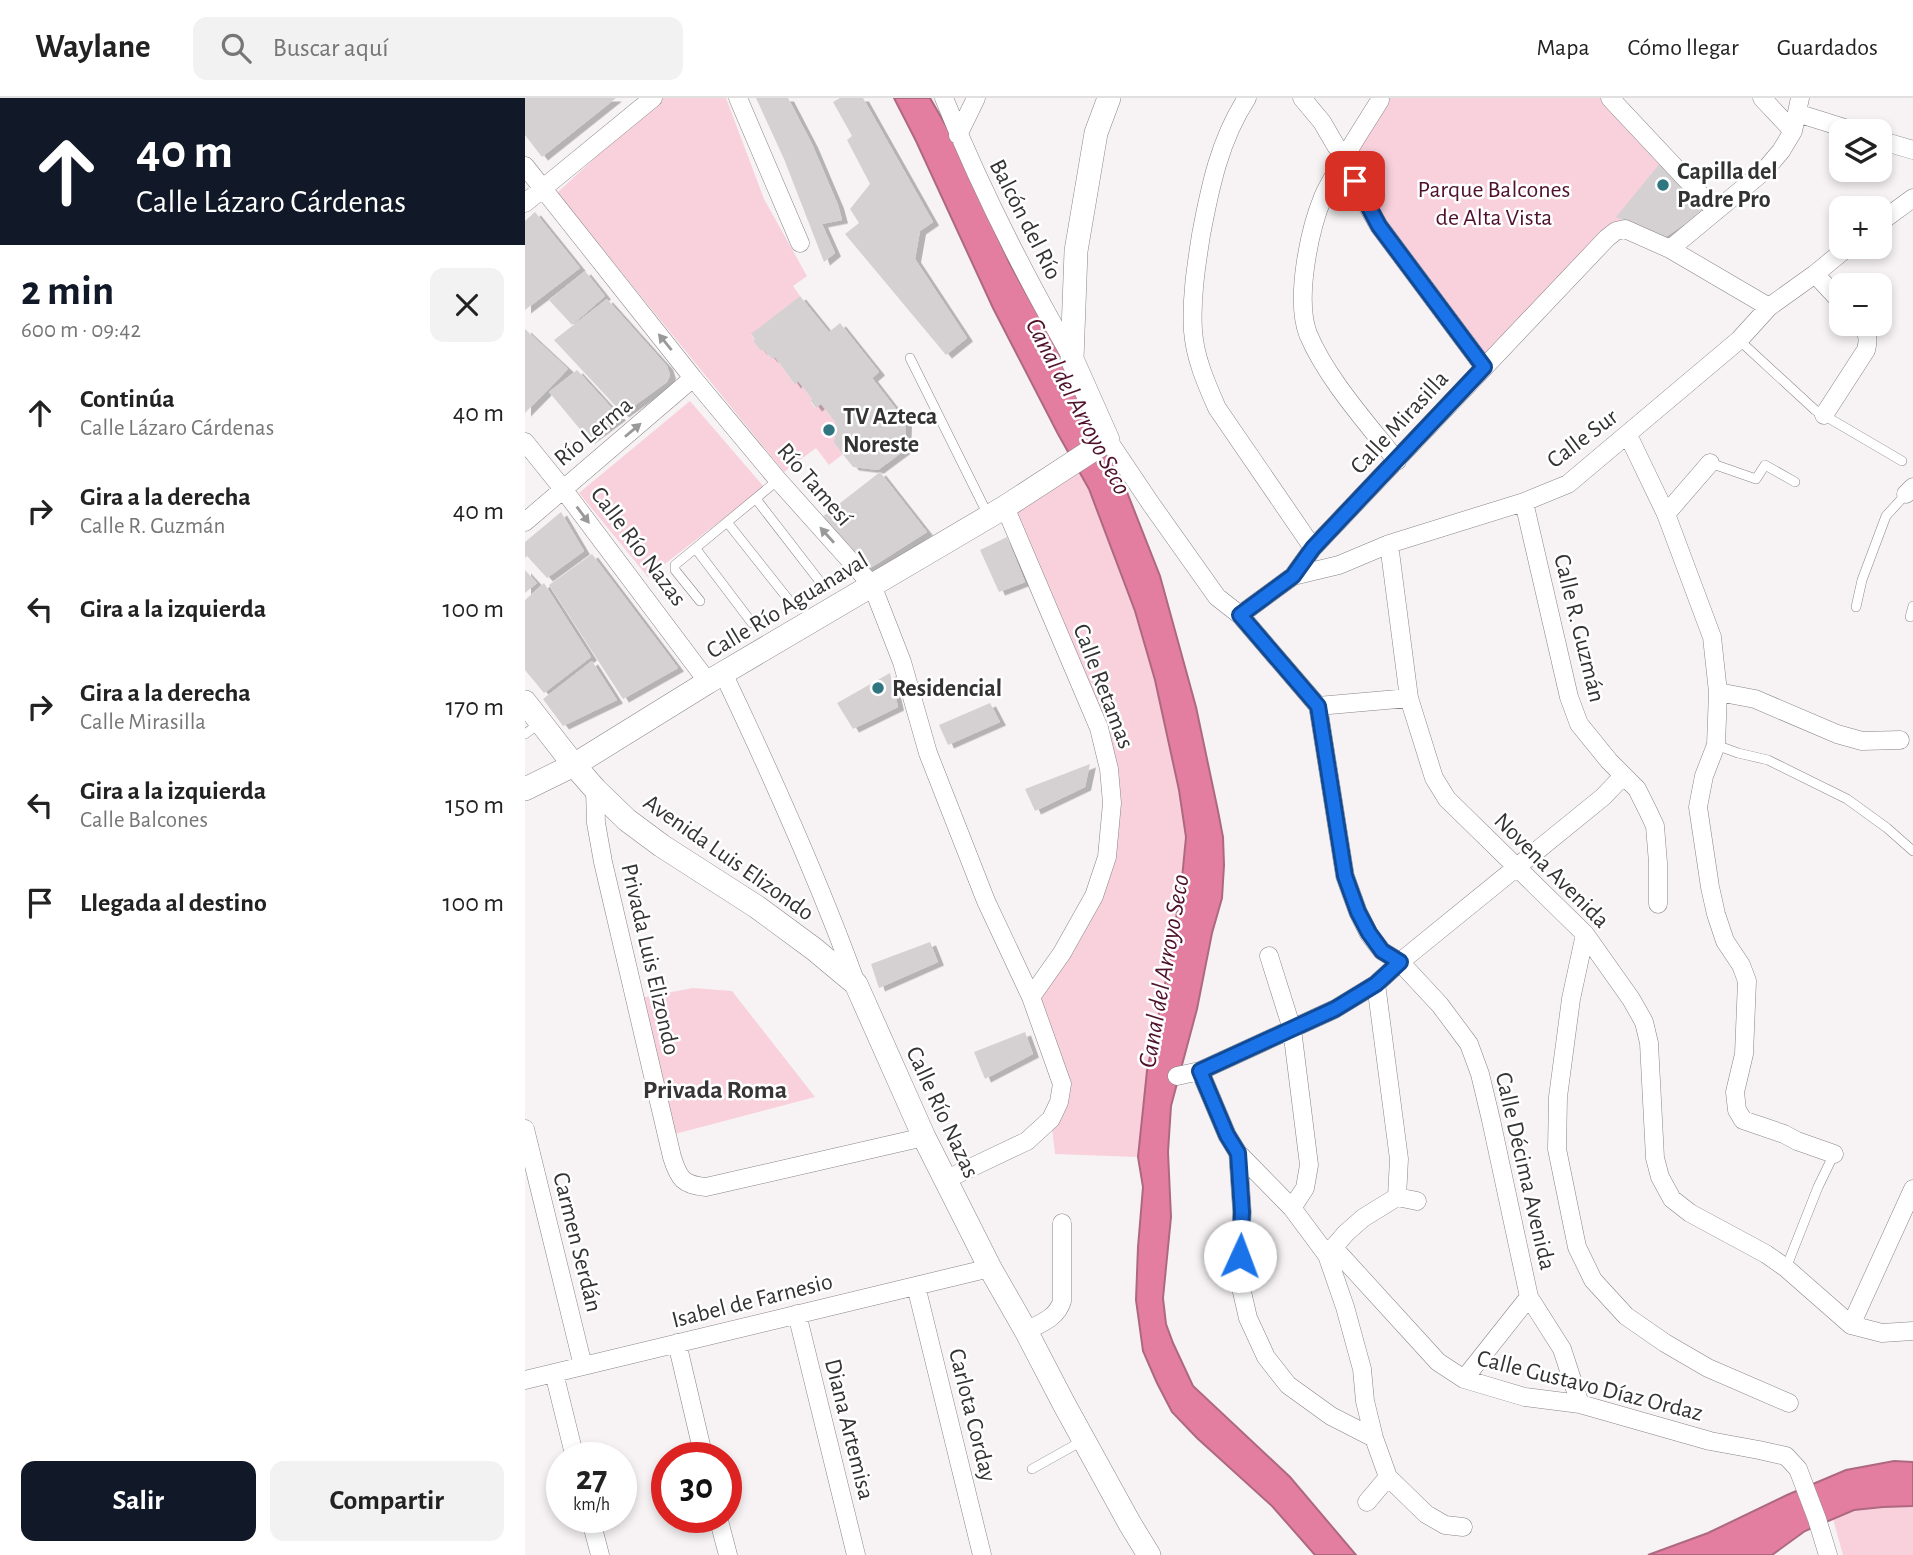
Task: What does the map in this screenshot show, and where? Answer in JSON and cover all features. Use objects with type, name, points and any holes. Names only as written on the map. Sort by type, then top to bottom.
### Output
[{"type":"street","points":[[525,202],[653,98]]},
{"type":"street","points":[[738,98],[800,243]]},
{"type":"street","name":"Balcón del Río","points":[[944,98],[982,189],[1073,359]]},
{"type":"street","points":[[958,135],[976,98]]},
{"type":"street","points":[[1109,98],[1096,133],[1076,251],[1073,359],[1105,441],[1217,597],[1240,615],[1318,706],[1409,698]]},
{"type":"street","points":[[1247,98],[1223,144],[1208,197],[1193,280],[1193,332],[1198,360],[1217,408],[1313,548]]},
{"type":"street","points":[[1302,98],[1322,122],[1336,146],[1346,154],[1359,191],[1379,226],[1484,367]]},
{"type":"street","points":[[1610,98],[1716,211]]},
{"type":"street","points":[[1762,98],[1793,131]]},
{"type":"street","points":[[1380,100],[1323,196],[1305,268],[1302,301],[1308,332],[1327,369],[1397,461]]},
{"type":"street","points":[[1670,249],[1765,171],[1793,131],[1798,105],[1829,119]]},
{"type":"street","points":[[1892,144],[1913,150]]},
{"type":"street","name":"Río Tamesí","points":[[525,166],[693,378],[778,480],[872,585],[902,662],[928,753],[986,901],[1031,996],[1062,1084],[1059,1102],[1051,1119],[1027,1141],[944,1180]]},
{"type":"street","points":[[1892,213],[1913,198]]},
{"type":"street","name":"Calle Mirasilla","points":[[1240,615],[1293,576],[1313,548],[1611,234],[1625,229],[1670,249],[1769,307]]},
{"type":"street","name":"Calle Sur","points":[[1293,576],[1339,565],[1389,544],[1524,502],[1568,484],[1739,340],[1769,307],[1833,259]]},
{"type":"street","points":[[1815,274],[1829,289]]},
{"type":"street","points":[[1824,415],[1865,350],[1864,336]]},
{"type":"street","name":"Río Lerma","points":[[525,522],[693,378]]},
{"type":"street","points":[[1628,435],[1666,514],[1712,637],[1718,692],[1716,745],[1704,775],[1698,807],[1716,914],[1725,941],[1748,981],[1744,1054],[1735,1092],[1737,1110],[1743,1120],[1784,1133],[1797,1141],[1834,1154]]},
{"type":"street","name":"Calle Río Aguanaval","points":[[525,789],[574,765],[997,512],[1105,441]]},
{"type":"street","name":"Calle Río Nazas","points":[[525,442],[716,678],[779,793],[832,916],[856,984],[944,1180],[1149,1555]]},
{"type":"street","points":[[1666,514],[1710,463]]},
{"type":"street","name":"Calle R. Guzmán","points":[[1524,502],[1569,696],[1579,724],[1637,789],[1655,827],[1658,904]]},
{"type":"street","name":"Calle Retamas","points":[[997,512],[1098,728],[1108,769],[1112,803],[1107,857],[1094,896],[1062,953],[1031,996]]},
{"type":"street","name":"Novena Avenida","points":[[1389,544],[1409,698],[1434,778],[1447,799],[1584,934],[1632,999],[1644,1022],[1649,1043],[1655,1158],[1660,1177],[1672,1199],[1690,1213],[1766,1254],[1786,1268],[1851,1325],[1882,1333],[1913,1331]]},
{"type":"street","points":[[1718,692],[1755,699],[1837,734],[1862,741],[1907,741]]},
{"type":"street","name":"Avenida Luis Elizondo","points":[[525,702],[533,728],[628,820],[814,949],[856,984]]},
{"type":"street","name":"Calle Décima Avenida","points":[[1318,706],[1345,876],[1358,912],[1382,951],[1400,962],[1440,1005],[1469,1044],[1491,1120],[1529,1297],[1562,1349],[1580,1404]]},
{"type":"street","points":[[1177,1076],[1200,1071],[1293,1029],[1335,1009],[1376,984],[1603,797],[1623,776]]},
{"type":"street","name":"Privada Luis Elizondo","points":[[595,789],[596,823],[603,862],[678,1175],[690,1185],[706,1187],[924,1137]]},
{"type":"street","points":[[1584,934],[1571,999],[1558,1097],[1557,1149],[1577,1247],[1594,1280],[1626,1315],[1665,1343],[1709,1368],[1789,1403]]},
{"type":"street","points":[[1269,956],[1293,1029],[1309,1165],[1305,1188],[1292,1208]]},
{"type":"street","points":[[1376,984],[1399,1159],[1397,1197]]},
{"type":"street","points":[[1200,1071],[1227,1135],[1238,1153],[1330,1251],[1362,1369],[1374,1438],[1388,1477],[1426,1514],[1445,1525],[1464,1527]]},
{"type":"street","name":"Carmen Serdán","points":[[525,1129],[583,1366]]},
{"type":"street","points":[[1238,1153],[1242,1212],[1239,1279],[1248,1318],[1266,1357],[1288,1385],[1331,1416],[1374,1438]]},
{"type":"street","points":[[1851,1325],[1913,1189]]},
{"type":"street","points":[[1330,1251],[1363,1218],[1397,1197],[1417,1201]]},
{"type":"street","points":[[1026,1331],[1054,1315],[1062,1301],[1062,1223]]},
{"type":"street","name":"Calle Gustavo Díaz Ordaz","points":[[1330,1251],[1438,1362],[1464,1379],[1525,1397],[1580,1404],[1710,1441],[1786,1457],[1798,1469],[1828,1555]]},
{"type":"street","name":"Isabel de Farnesio","points":[[525,1380],[990,1268]]},
{"type":"street","name":"Carlota Corday","points":[[916,1286],[982,1555]]},
{"type":"street","points":[[1464,1379],[1529,1297]]},
{"type":"street","name":"Diana Artemisa","points":[[797,1314],[856,1555]]},
{"type":"street","points":[[677,1343],[700,1442]]},
{"type":"street","points":[[554,1373],[571,1442]]},
{"type":"street","points":[[1367,1502],[1388,1477]]},
{"type":"street","points":[[594,1533],[600,1555]]},
{"type":"street","points":[[722,1533],[727,1555]]},
{"type":"lane","points":[[1739,340],[1815,410],[1902,461]]},
{"type":"lane","points":[[910,358],[997,512]]},
{"type":"lane","points":[[1710,463],[1756,479],[1765,466],[1795,482]]},
{"type":"lane","points":[[700,601],[674,567],[778,480]]},
{"type":"lane","points":[[1856,607],[1862,580],[1886,516],[1909,490]]},
{"type":"lane","points":[[756,499],[821,583]]},
{"type":"lane","points":[[727,522],[787,599]]},
{"type":"lane","points":[[696,549],[752,623]]},
{"type":"lane","points":[[1910,617],[1913,606]]},
{"type":"lane","points":[[1716,745],[1768,760],[1847,799],[1913,851]]},
{"type":"lane","points":[[1786,1268],[1834,1154]]},
{"type":"lane","points":[[1032,1469],[1084,1440]]},
{"type":"green space","points":[[663,98],[726,98],[764,199],[807,276],[793,286],[800,296],[751,335],[761,351],[764,350],[772,359],[775,357],[794,384],[798,381],[812,399],[810,401],[815,408],[821,404],[835,422],[834,443],[843,454],[829,465],[816,448],[784,472],[557,193]]},
{"type":"green space","name":"Parque Balcones de Alta Vista","points":[[1380,98],[1601,98],[1661,162],[1613,232],[1484,367],[1379,226],[1346,154]]},
{"type":"green space","points":[[690,401],[764,487],[648,577],[579,493]]},
{"type":"green space","points":[[1074,463],[1089,489],[1135,611],[1155,680],[1179,789],[1186,837],[1170,960],[1147,1071],[1138,1157],[1055,1154],[1051,1119],[1059,1102],[1031,997],[1094,896],[1109,769],[1005,507]]},
{"type":"green space","points":[[693,988],[732,991],[815,1097],[671,1135],[640,998]]},
{"type":"green space","points":[[1913,1506],[1913,1555],[1843,1555],[1833,1519],[1854,1510]]},
{"type":"water","name":"Canal del Arroyo Seco","points":[[894,98],[930,98],[949,131],[1010,264],[1061,356],[1123,482],[1160,576],[1196,707],[1223,837],[1224,865],[1222,898],[1197,1009],[1171,1106],[1168,1152],[1171,1217],[1163,1298],[1166,1324],[1193,1386],[1290,1477],[1356,1555],[1315,1555],[1272,1506],[1172,1412],[1143,1351],[1136,1300],[1143,1187],[1138,1157],[1147,1071],[1170,960],[1182,878],[1186,837],[1179,790],[1155,680],[1135,611],[1089,489],[993,308]]},
{"type":"water","points":[[1894,1461],[1913,1462],[1913,1506],[1854,1510],[1805,1531],[1772,1555],[1648,1555],[1708,1533],[1846,1470]]},
{"type":"building","points":[[525,98],[616,98],[542,157],[525,135]]},
{"type":"building","points":[[756,98],[788,98],[812,144],[838,205],[842,220],[822,224],[835,253],[824,262],[784,159]]},
{"type":"building","points":[[840,98],[863,98],[933,222],[920,231],[915,259],[967,338],[946,355],[845,234],[859,223],[850,209],[870,184],[847,140],[852,136],[833,102]]},
{"type":"building","name":"Capilla del Padre Pro","points":[[1661,162],[1704,208],[1664,238],[1616,217]]},
{"type":"building","points":[[535,212],[580,268],[525,310],[525,221]]},
{"type":"building","points":[[585,271],[605,296],[572,325],[549,300]]},
{"type":"building","points":[[800,296],[829,332],[840,323],[879,372],[872,378],[906,422],[905,450],[878,470],[853,467],[834,443],[835,422],[821,404],[816,408],[798,381],[795,385],[775,357],[772,359],[764,350],[761,351],[753,341],[755,339],[751,334]]},
{"type":"building","points":[[607,299],[667,366],[670,375],[667,382],[623,414],[554,340]]},
{"type":"building","points":[[525,329],[568,369],[525,413]]},
{"type":"building","points":[[577,370],[620,417],[589,440],[549,392]]},
{"type":"building","points":[[880,472],[927,532],[864,572],[821,518]]},
{"type":"building","points":[[561,512],[584,551],[547,578],[527,556],[525,558],[525,542]]},
{"type":"building","points":[[1007,537],[1025,582],[999,592],[980,550]]},
{"type":"building","points":[[592,554],[678,668],[623,699],[549,585]]},
{"type":"building","points":[[525,570],[537,583],[525,593]]},
{"type":"building","points":[[544,583],[591,657],[544,693],[525,670],[525,600]]},
{"type":"building","points":[[592,661],[617,700],[563,726],[543,699]]},
{"type":"building","name":"Residencial","points":[[890,673],[898,707],[853,729],[837,703]]},
{"type":"building","name":"Residencial","points":[[990,703],[1000,722],[948,745],[939,725]]},
{"type":"building","points":[[1090,764],[1085,787],[1035,811],[1025,789]]},
{"type":"building","points":[[930,942],[938,962],[879,988],[871,964]]},
{"type":"building","points":[[1025,1032],[1033,1054],[985,1079],[974,1052]]},
{"type":"place","name":"Capilla del Padre Pro","points":[[1663,185]]},
{"type":"place","name":"TV Azteca Noreste","points":[[829,430]]},
{"type":"place","name":"Residencial","points":[[878,688]]},
{"type":"district","name":"Privada Roma","points":[[715,1089]]},
{"type":"route","points":[[1240,1256],[1242,1212],[1238,1153],[1227,1135],[1200,1071],[1335,1009],[1376,984],[1400,962],[1382,951],[1369,933],[1345,876],[1318,706],[1240,615],[1293,576],[1313,548],[1484,367],[1379,226],[1355,181]]}]
